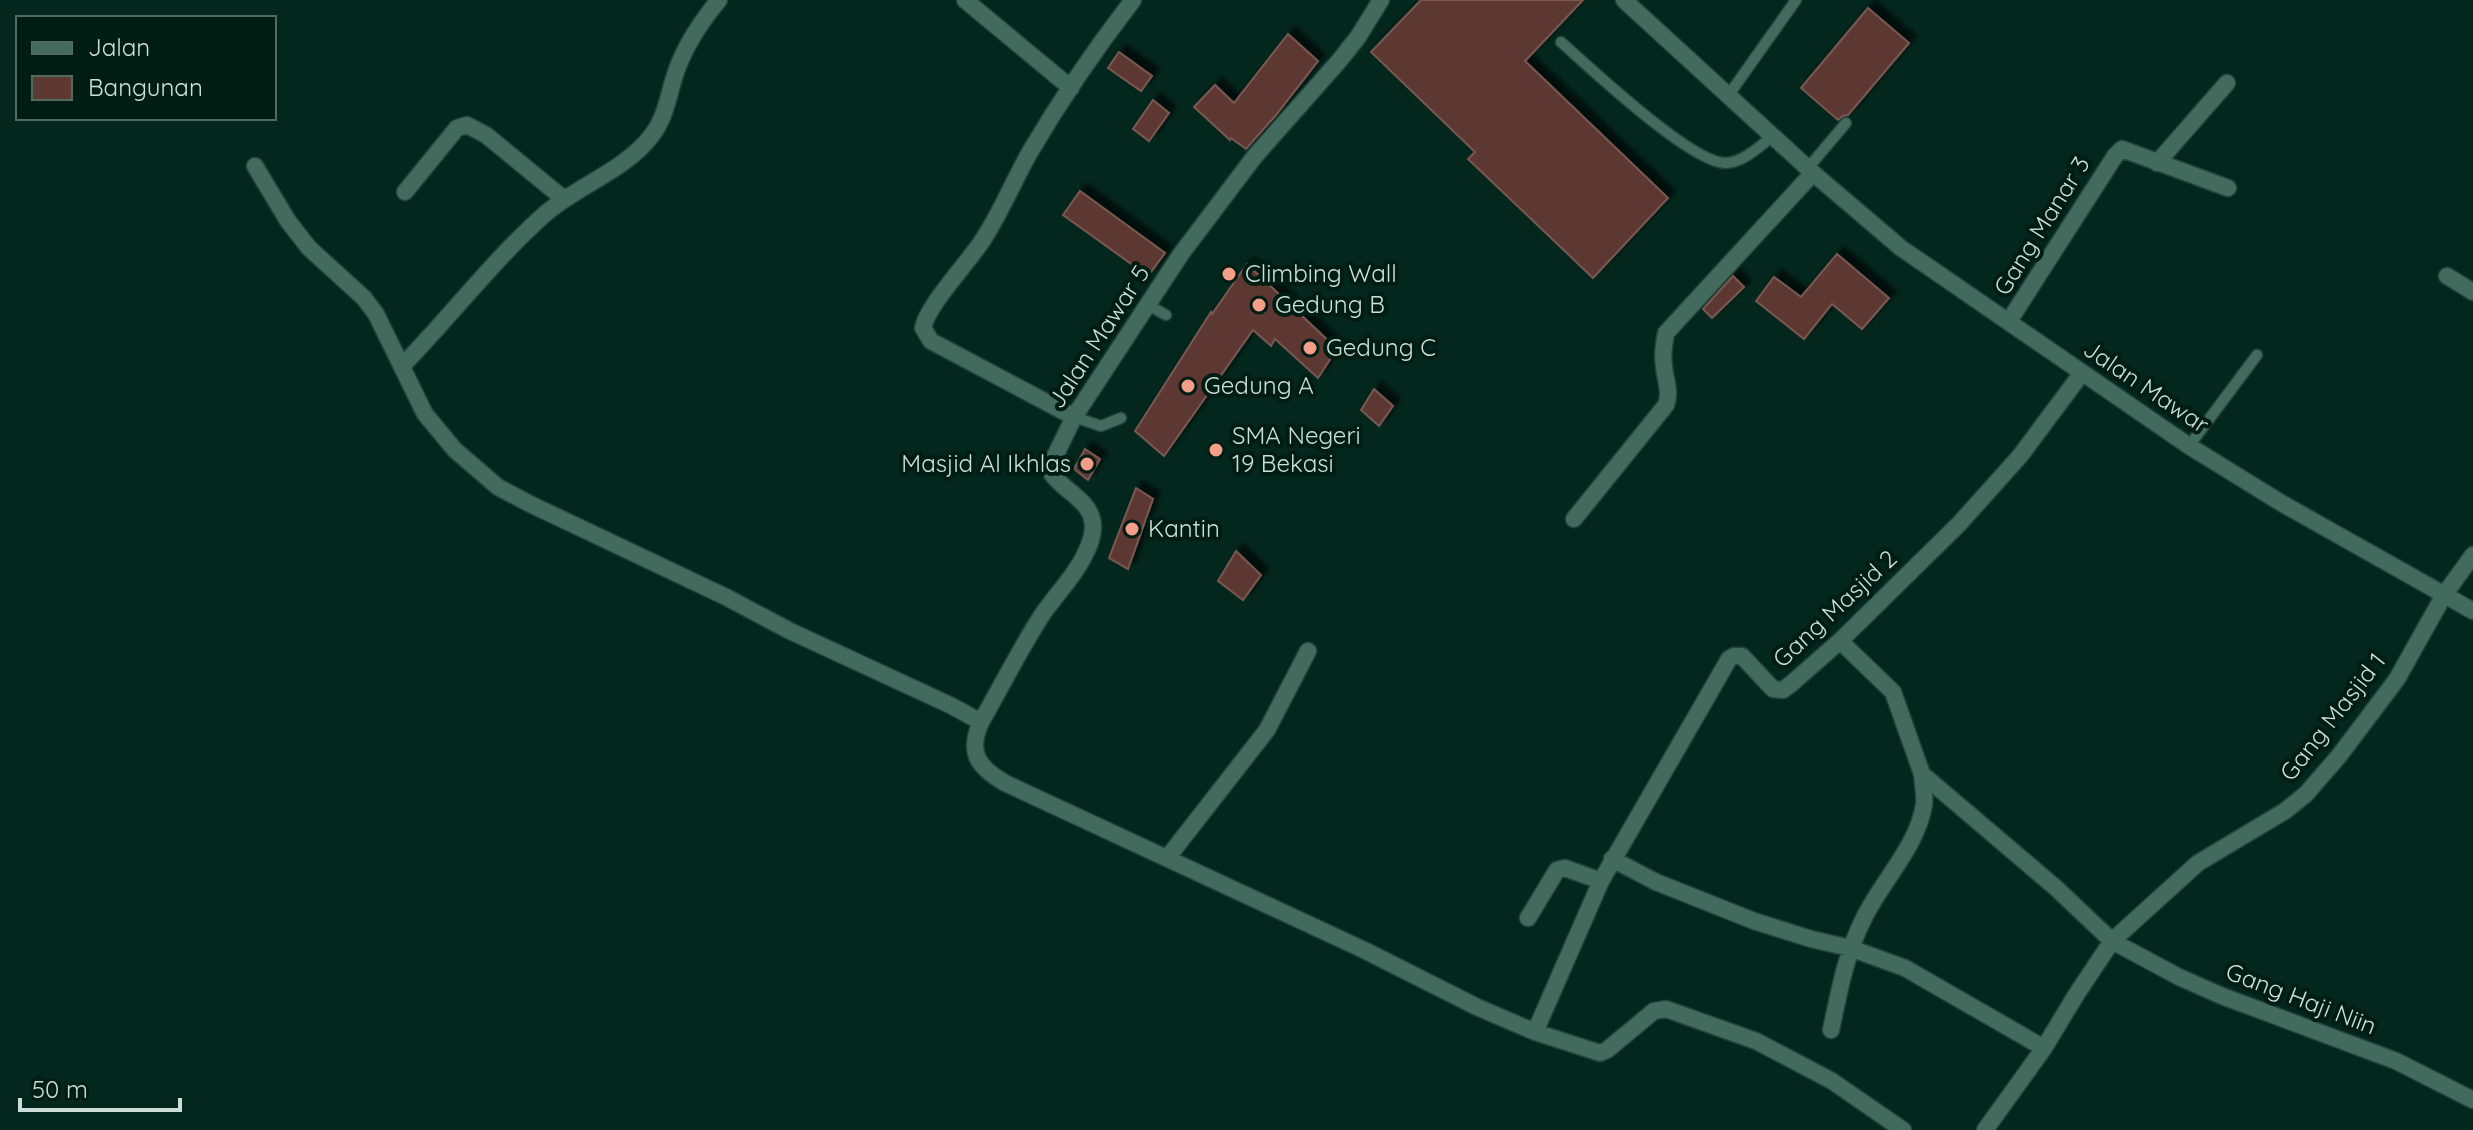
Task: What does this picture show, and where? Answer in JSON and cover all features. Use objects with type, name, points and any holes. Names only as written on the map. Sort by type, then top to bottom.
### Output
[{"type":"street","points":[[403,365],[517,241],[564,199],[599,179],[652,136],[666,110],[683,53],[699,23],[719,0]]},
{"type":"street","points":[[965,0],[1071,88]]},
{"type":"street","points":[[1074,417],[931,341],[923,328],[935,305],[984,239],[1029,153],[1133,0]]},
{"type":"street","name":"Jalan Mawar 5","points":[[981,722],[1044,612],[1083,559],[1093,534],[1093,521],[1088,511],[1052,474],[1054,458],[1074,417],[1181,254],[1246,168],[1358,37],[1381,0]]},
{"type":"street","name":"Jalan Mawar","points":[[1624,0],[1810,170],[1901,248],[2189,446],[2283,504],[2473,611]]},
{"type":"street","points":[[2227,83],[2157,163],[2187,171],[2228,188]]},
{"type":"street","points":[[405,192],[457,128],[467,125],[486,135],[564,199]]},
{"type":"street","name":"Gang Manar 3","points":[[2009,321],[2115,156],[2122,149],[2157,163]]},
{"type":"street","points":[[255,166],[288,221],[309,248],[370,306],[403,365],[425,414],[455,450],[498,487],[981,722],[974,738],[977,757],[987,773],[1005,783],[1364,950],[1477,1007],[1535,1032],[1600,1053],[1654,1011],[1666,1009],[1756,1041],[1832,1081],[1903,1130]]},
{"type":"street","points":[[1574,519],[1666,405],[1669,389],[1663,347],[1666,333],[1810,170]]},
{"type":"street","points":[[2447,276],[2473,292]]},
{"type":"street","name":"Gang Masjid 2","points":[[1535,1032],[1612,859],[1729,659],[1742,656],[1773,689],[1783,690],[1840,641],[1979,502],[2020,456],[2082,373]]},
{"type":"street","name":"Gang Masjid 1","points":[[1985,1130],[2044,1048],[2112,941],[2198,863],[2285,811],[2306,794],[2339,756],[2397,679],[2444,595],[2473,555]]},
{"type":"street","points":[[1831,1030],[1850,948],[1864,917],[1908,846],[1924,803],[1922,774],[1893,692],[1840,641]]},
{"type":"street","points":[[1168,857],[1267,730],[1308,651]]},
{"type":"street","name":"Gang Haji Niin","points":[[1922,774],[2056,888],[2112,941],[2222,996],[2396,1061],[2473,1100]]},
{"type":"street","points":[[1612,859],[1656,882],[1754,921],[1850,948],[1905,968],[2044,1048]]},
{"type":"street","points":[[1528,918],[1557,870],[1565,868],[1601,881]]},
{"type":"lane","points":[[1728,96],[1796,0]]},
{"type":"lane","points":[[1561,42],[1642,114],[1721,163],[1737,162],[1774,135]]},
{"type":"lane","points":[[1810,170],[1846,123]]},
{"type":"lane","points":[[1148,305],[1166,315]]},
{"type":"lane","points":[[2189,446],[2257,355]]},
{"type":"lane","points":[[1074,417],[1101,426],[1121,418]]},
{"type":"building","points":[[1421,0],[1583,0],[1525,61],[1668,198],[1593,278],[1468,159],[1475,152],[1371,52]]},
{"type":"building","points":[[1868,8],[1909,43],[1848,115],[1838,120],[1801,88]]},
{"type":"building","points":[[1288,34],[1318,61],[1246,149],[1230,140],[1194,107],[1215,85],[1234,103]]},
{"type":"building","points":[[1119,52],[1152,76],[1141,91],[1108,68]]},
{"type":"building","points":[[1153,100],[1169,113],[1149,141],[1133,129]]},
{"type":"building","points":[[1080,191],[1165,253],[1148,276],[1063,215]]},
{"type":"building","points":[[1837,254],[1889,298],[1862,329],[1832,304],[1804,339],[1756,301],[1774,277],[1801,297]]},
{"type":"building","points":[[1247,264],[1337,349],[1318,378],[1275,339],[1271,346],[1253,330],[1164,456],[1135,431],[1211,312]]},
{"type":"building","points":[[1733,276],[1744,287],[1712,318],[1703,309]]},
{"type":"building","points":[[1374,389],[1393,406],[1379,426],[1361,410]]},
{"type":"building","name":"Masjid Al Ikhlas","points":[[1085,449],[1100,459],[1088,480],[1074,469]]},
{"type":"building","name":"Kantin","points":[[1136,488],[1153,499],[1128,569],[1109,558]]},
{"type":"building","points":[[1236,551],[1261,575],[1243,600],[1218,581]]},
{"type":"place","name":"Climbing Wall","points":[[1229,274]]},
{"type":"place","name":"Gedung B","points":[[1259,305]]},
{"type":"place","name":"Gedung C","points":[[1310,348]]},
{"type":"place","name":"Gedung A","points":[[1188,386]]},
{"type":"place","name":"SMA Negeri 19 Bekasi","points":[[1216,450]]},
{"type":"place","name":"Masjid Al Ikhlas","points":[[1087,464]]},
{"type":"place","name":"Kantin","points":[[1132,529]]}]
